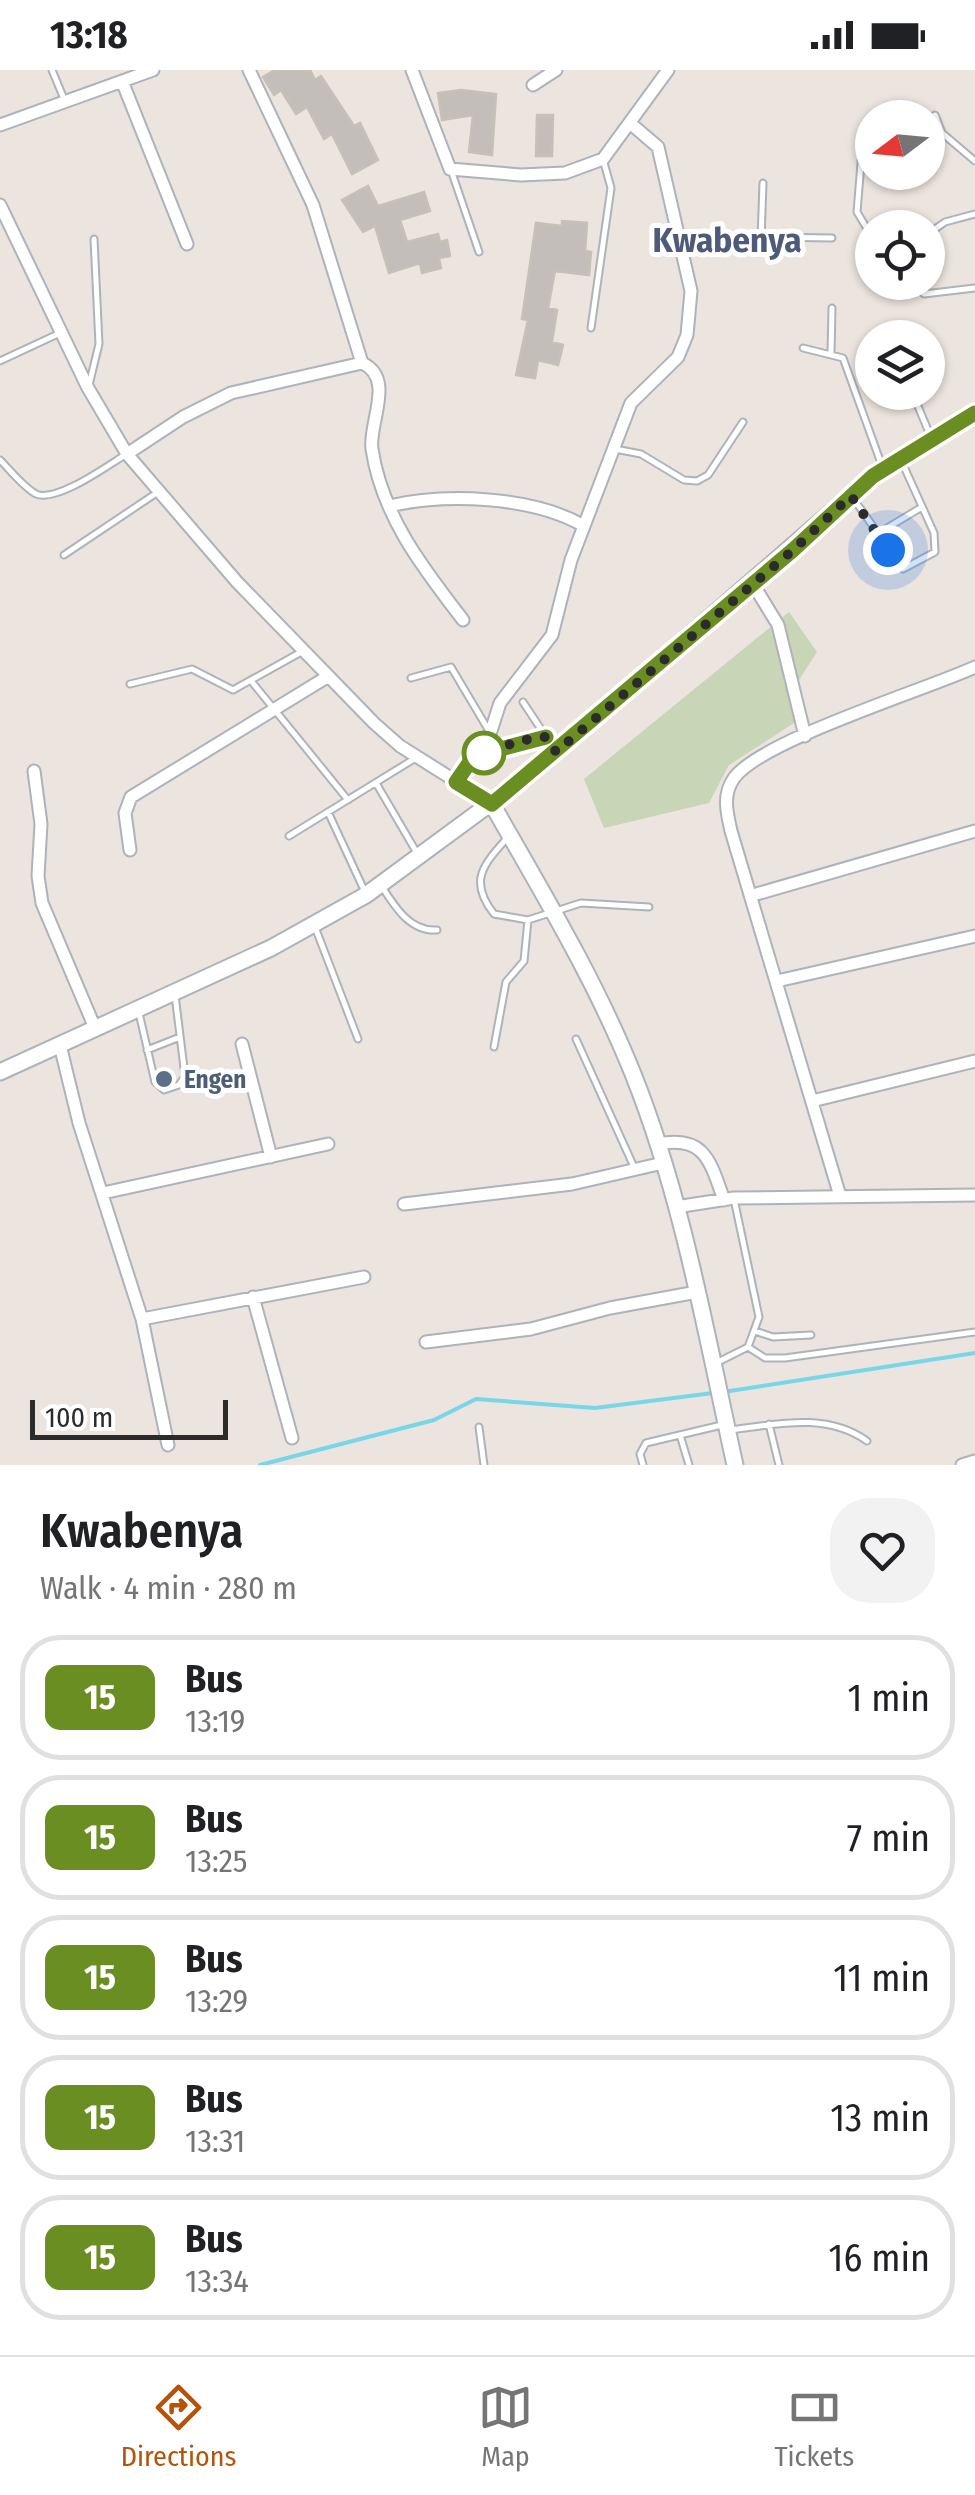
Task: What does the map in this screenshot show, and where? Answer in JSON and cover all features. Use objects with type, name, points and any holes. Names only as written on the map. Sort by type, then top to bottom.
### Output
[{"type":"main road","points":[[0,1072],[174,992],[366,895],[492,804],[551,744],[753,584],[884,469],[975,414]]},
{"type":"main road","points":[[492,804],[616,1032],[658,1144],[735,1465]]},
{"type":"street","points":[[0,125],[154,70]]},
{"type":"street","points":[[249,70],[313,205],[362,363]]},
{"type":"street","points":[[412,70],[451,169],[564,173],[603,159],[664,71]]},
{"type":"street","points":[[533,85],[556,70]]},
{"type":"street","points":[[122,80],[187,244]]},
{"type":"street","points":[[456,782],[490,734],[500,704],[552,635],[584,526],[632,403],[684,346],[691,299],[658,147],[630,123]]},
{"type":"street","points":[[0,205],[88,388],[127,454],[303,651],[374,724],[417,758],[492,804]]},
{"type":"street","points":[[127,454],[183,416],[232,393],[362,363],[370,366],[378,388],[372,450],[389,506],[408,549],[462,620]]},
{"type":"street","points":[[389,506],[443,496],[476,498],[561,515],[584,526]]},
{"type":"street","points":[[753,584],[778,624],[805,736]]},
{"type":"street","points":[[840,1196],[731,831],[727,792],[741,770],[805,736],[975,667]]},
{"type":"street","points":[[130,850],[125,813],[131,797],[328,677]]},
{"type":"street","points":[[34,772],[41,824],[38,876],[42,903],[94,1028]]},
{"type":"street","points":[[753,895],[975,831]]},
{"type":"street","points":[[777,980],[975,936]]},
{"type":"street","points":[[242,1044],[271,1156]]},
{"type":"street","points":[[60,1045],[78,1123],[104,1192],[142,1319],[168,1446]]},
{"type":"street","points":[[812,1101],[975,1061]]},
{"type":"street","points":[[658,1144],[681,1139],[696,1146],[710,1160],[729,1199]]},
{"type":"street","points":[[104,1192],[328,1144]]},
{"type":"street","points":[[404,1204],[572,1184],[663,1163]]},
{"type":"street","points":[[676,1207],[729,1199],[975,1195]]},
{"type":"street","points":[[142,1319],[364,1278]]},
{"type":"street","points":[[426,1342],[531,1329],[610,1308],[696,1292]]},
{"type":"street","points":[[254,1297],[292,1438]]},
{"type":"street","points":[[962,1465],[975,1461]]},
{"type":"lane","points":[[52,70],[65,101]]},
{"type":"lane","points":[[945,136],[975,161]]},
{"type":"lane","points":[[592,328],[611,188],[603,159]]},
{"type":"lane","points":[[451,169],[478,252]]},
{"type":"lane","points":[[761,239],[763,184]]},
{"type":"lane","points":[[945,222],[975,214]]},
{"type":"lane","points":[[679,236],[832,238]]},
{"type":"lane","points":[[88,388],[100,344],[94,239]]},
{"type":"lane","points":[[945,292],[975,288]]},
{"type":"lane","points":[[831,353],[832,308]]},
{"type":"lane","points":[[0,361],[60,333]]},
{"type":"lane","points":[[803,348],[831,353],[846,362],[863,423],[884,469]]},
{"type":"lane","points":[[919,410],[931,438]]},
{"type":"lane","points":[[611,449],[641,454],[684,480],[697,482],[708,475],[742,422]]},
{"type":"lane","points":[[0,460],[34,493],[45,496],[71,488],[127,454]]},
{"type":"lane","points":[[851,496],[900,566],[912,568],[936,549],[900,457]]},
{"type":"lane","points":[[64,555],[160,490]]},
{"type":"lane","points":[[877,534],[922,507]]},
{"type":"lane","points":[[130,684],[192,669],[234,690],[303,651]]},
{"type":"lane","points":[[411,678],[451,667],[490,734]]},
{"type":"lane","points":[[252,682],[348,800]]},
{"type":"lane","points":[[474,756],[551,744],[523,702]]},
{"type":"lane","points":[[289,836],[417,758]]},
{"type":"lane","points":[[376,783],[418,856]]},
{"type":"lane","points":[[328,812],[366,895]]},
{"type":"lane","points":[[510,835],[480,868],[481,898],[494,914],[528,920],[582,903],[649,907]]},
{"type":"lane","points":[[380,883],[411,922],[424,930],[437,930]]},
{"type":"lane","points":[[494,1047],[506,982],[524,961],[528,920]]},
{"type":"lane","points":[[314,924],[358,1039]]},
{"type":"lane","points":[[138,1008],[158,1088],[179,1086],[186,1076],[174,992]]},
{"type":"lane","points":[[147,1050],[180,1038]]},
{"type":"lane","points":[[576,1039],[635,1170]]},
{"type":"lane","points":[[715,1369],[748,1347],[759,1317],[729,1199]]},
{"type":"lane","points":[[755,1331],[773,1338],[811,1335]]},
{"type":"lane","points":[[748,1347],[765,1358],[785,1358],[975,1332]]},
{"type":"lane","points":[[644,1465],[640,1454],[646,1442],[725,1420],[845,1425],[866,1441]]},
{"type":"lane","points":[[768,1423],[779,1465]]},
{"type":"lane","points":[[479,1427],[484,1465]]},
{"type":"lane","points":[[680,1434],[689,1465]]},
{"type":"green space","points":[[789,612],[817,652],[791,692],[794,723],[729,765],[709,803],[604,828],[584,779]]},
{"type":"building","points":[[275,70],[310,70],[315,80],[321,76],[354,126],[360,123],[378,160],[352,174],[332,134],[324,139],[307,107],[296,114],[281,90],[274,95],[263,77]]},
{"type":"building","points":[[461,90],[496,94],[492,155],[469,152],[473,115],[442,120],[438,93]]},
{"type":"building","points":[[537,115],[553,115],[552,156],[536,156]]},
{"type":"building","points":[[368,186],[378,206],[424,192],[430,211],[400,220],[407,242],[438,234],[440,242],[447,240],[450,256],[439,258],[441,268],[422,273],[420,263],[389,273],[375,226],[363,232],[342,200]]},
{"type":"building","points":[[562,221],[587,223],[585,251],[591,252],[589,275],[555,271],[548,308],[557,310],[552,342],[563,345],[558,365],[538,360],[535,378],[516,375],[528,320],[522,319],[536,223],[562,226]]},
{"type":"waterway","points":[[723,1392],[975,1353]]},
{"type":"waterway","points":[[260,1465],[434,1420],[476,1399],[595,1408],[713,1393]]},
{"type":"bus line","name":"15","points":[[546,737],[474,756],[456,782],[492,804],[676,651],[873,476],[975,413]]},
{"type":"place","name":"Engen","points":[[164,1079]]},
{"type":"district","name":"Kwabenya","points":[[727,240]]},
{"type":"route","points":[[484,753],[482,748],[474,756],[546,737],[556,752],[851,496],[888,550]]}]
